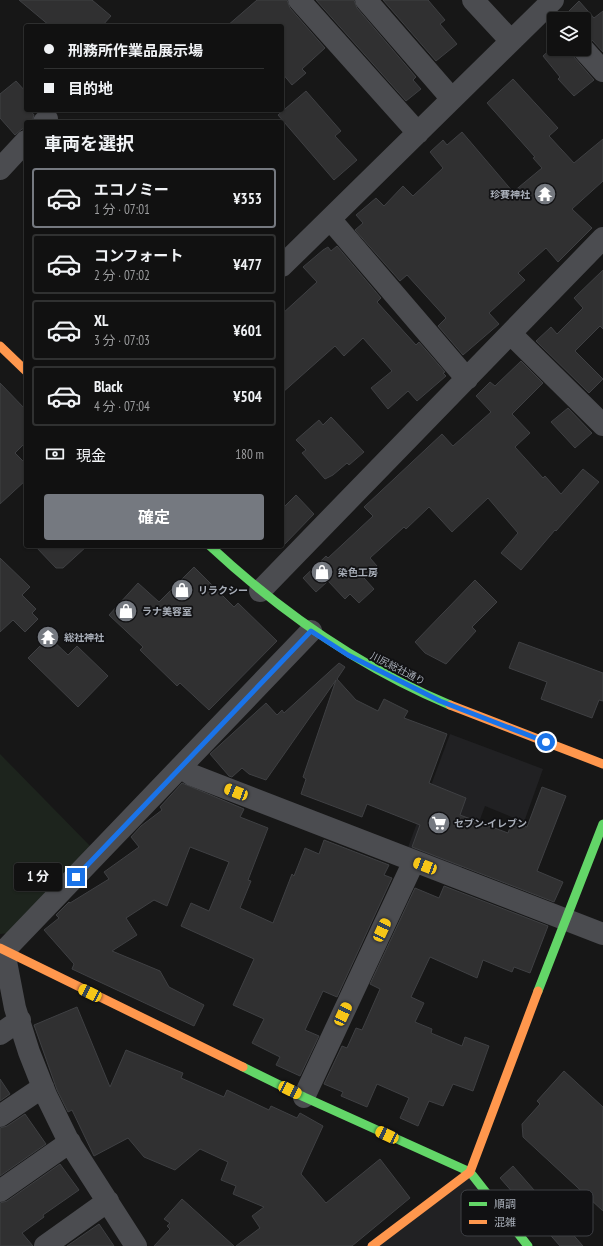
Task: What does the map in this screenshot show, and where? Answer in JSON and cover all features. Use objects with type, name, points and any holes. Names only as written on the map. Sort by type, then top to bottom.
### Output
[{"type":"street","points":[[299,0],[418,133]]},
{"type":"street","points":[[366,0],[452,100]]},
{"type":"street","points":[[473,0],[511,42]]},
{"type":"street","points":[[284,264],[511,42],[551,9]]},
{"type":"street","points":[[590,56],[603,70]]},
{"type":"street","points":[[0,169],[24,143]]},
{"type":"street","points":[[330,219],[467,379]]},
{"type":"street","points":[[260,591],[603,238]]},
{"type":"street","points":[[511,334],[603,424]]},
{"type":"street","points":[[0,346],[24,369]]},
{"type":"street","name":"川尻総社通り","points":[[212,548],[260,591],[311,631],[348,655],[440,701],[603,764]]},
{"type":"street","points":[[2,950],[182,768],[311,631]]},
{"type":"street","points":[[182,768],[192,775],[603,934]]},
{"type":"street","points":[[372,1246],[470,1172],[565,920],[603,824]]},
{"type":"street","points":[[304,1097],[414,861]]},
{"type":"street","points":[[2,950],[15,1008],[29,1052],[43,1087],[70,1142],[136,1246]]},
{"type":"street","points":[[2,950],[304,1097],[470,1172],[484,1190]]},
{"type":"street","points":[[0,1034],[20,1020]]},
{"type":"street","points":[[0,1116],[43,1087]]},
{"type":"street","points":[[0,1191],[70,1142]]},
{"type":"street","points":[[45,1246],[108,1201]]},
{"type":"street","points":[[520,1236],[528,1246]]},
{"type":"shaded area","points":[[450,734],[543,769],[524,822],[485,806],[461,870],[407,850]]},
{"type":"shaded area","points":[[0,754],[92,848],[11,933],[0,934]]},
{"type":"shaded area","points":[[470,1172],[484,1190],[461,1190],[461,1236],[520,1236],[528,1246],[372,1246]]},
{"type":"building","points":[[19,0],[92,0],[111,16],[104,24],[48,24]]},
{"type":"building","points":[[257,0],[287,0],[290,8],[325,48],[302,69],[306,73],[292,85],[284,75],[284,24],[229,24]]},
{"type":"building","points":[[316,0],[354,0],[357,8],[416,77],[413,80],[421,89],[406,101]]},
{"type":"building","points":[[383,0],[428,0],[445,20],[440,24],[457,44],[436,61]]},
{"type":"building","points":[[579,1],[589,12],[568,12]]},
{"type":"building","points":[[603,11],[603,52],[592,40],[591,15],[594,18]]},
{"type":"building","points":[[547,52],[547,56],[574,56],[594,80],[574,96],[558,79],[560,77],[543,56]]},
{"type":"building","points":[[513,79],[558,128],[549,136],[574,163],[603,139],[603,181],[572,209],[592,228],[558,262],[546,248],[518,273],[525,280],[489,313],[499,324],[463,355],[438,326],[446,318],[407,275],[400,281],[355,230],[363,223],[356,215],[376,198],[384,206],[403,186],[413,196],[443,168],[430,152],[443,140],[447,145],[462,132],[513,192],[542,168],[533,158],[535,157],[487,103]]},
{"type":"building","points":[[16,81],[24,90],[24,112],[32,112],[34,115],[33,120],[24,120],[24,129],[15,135],[0,118],[0,94]]},
{"type":"building","points":[[306,91],[341,131],[335,136],[357,160],[334,180],[284,122],[284,120],[278,115],[284,112],[284,110]]},
{"type":"building","points":[[337,246],[381,298],[377,302],[416,345],[419,342],[445,372],[443,373],[446,376],[417,401],[408,391],[388,409],[371,388],[392,371],[363,338],[344,356],[335,346],[284,391],[284,312],[317,282],[303,267],[328,247],[331,251]]},
{"type":"building","points":[[603,270],[603,329],[600,326],[575,351],[603,379],[589,393],[536,341],[551,327],[557,334],[583,308],[574,298]]},
{"type":"building","points":[[521,361],[543,383],[512,414],[530,433],[515,447],[543,478],[545,476],[561,494],[583,469],[599,482],[556,531],[555,530],[521,570],[501,553],[518,533],[488,498],[452,532],[429,507],[406,529],[404,527],[370,558],[377,566],[364,578],[374,589],[359,603],[350,594],[345,599],[328,581],[316,592],[303,578],[326,556],[328,558],[373,516],[364,507],[442,434],[453,446],[491,412],[476,396],[490,382],[495,386]]},
{"type":"building","points":[[0,383],[24,408],[24,444],[15,453],[24,462],[24,482],[0,504]]},
{"type":"building","points":[[568,408],[592,433],[575,448],[551,422]]},
{"type":"building","points":[[331,417],[364,452],[349,465],[347,463],[333,475],[325,479],[302,453],[306,450],[296,440],[319,420],[323,425]]},
{"type":"building","points":[[296,495],[314,514],[284,545],[284,507]]},
{"type":"building","points":[[37,548],[85,548],[63,568],[56,568]]},
{"type":"building","points":[[0,558],[30,587],[22,595],[36,609],[32,613],[38,619],[25,632],[13,620],[0,632]]},
{"type":"building","points":[[194,567],[234,607],[238,603],[277,641],[209,710],[180,683],[177,686],[140,650],[143,647],[109,615],[138,583],[159,602]]},
{"type":"building","points":[[475,580],[497,602],[472,627],[476,631],[446,664],[425,653],[415,642]]},
{"type":"building","points":[[49,637],[68,655],[77,646],[108,676],[78,707],[28,658]]},
{"type":"building","points":[[519,642],[603,673],[603,701],[599,700],[592,718],[541,699],[547,682],[509,668]]},
{"type":"building","points":[[339,663],[345,667],[337,679],[356,700],[378,711],[384,699],[408,711],[404,718],[447,734],[429,783],[466,798],[460,815],[508,833],[512,822],[527,827],[542,787],[566,796],[537,871],[563,882],[554,902],[412,847],[420,825],[367,804],[362,817],[301,794],[306,779],[303,777],[336,680],[266,780],[249,774],[242,768],[232,777],[229,776],[210,754],[266,703],[277,715],[282,710],[284,713]]},
{"type":"building","points":[[182,783],[244,809],[240,817],[268,828],[248,880],[251,881],[240,908],[273,923],[292,874],[294,876],[305,848],[319,854],[324,840],[389,865],[384,875],[392,878],[337,997],[323,991],[305,1030],[319,1036],[300,1076],[276,1065],[280,1057],[252,1043],[264,1019],[233,1005],[254,959],[181,926],[191,903],[209,911],[229,862],[190,847],[167,906],[154,900],[126,918],[137,935],[112,951],[160,971],[169,987],[204,1005],[194,1026],[72,969],[74,964],[44,930],[59,918],[56,915],[69,902],[70,903],[109,879],[104,872],[139,847],[131,837],[141,826],[162,810],[160,807]]},
{"type":"building","points":[[444,886],[548,926],[530,973],[514,967],[512,972],[483,960],[477,978],[430,957],[411,997],[424,1003],[415,1022],[432,1029],[431,1033],[462,1046],[465,1037],[489,1046],[473,1091],[453,1084],[443,1106],[429,1101],[418,1126],[400,1118],[409,1098],[377,1084],[367,1107],[341,1096],[343,1092],[324,1084],[342,1046],[347,1048],[356,1028],[362,1030],[380,989],[370,984],[415,888],[439,898]]},
{"type":"building","points":[[77,1007],[110,1087],[126,1050],[183,1073],[181,1078],[224,1097],[227,1090],[269,1110],[271,1106],[297,1118],[300,1113],[323,1126],[301,1174],[326,1203],[380,1159],[410,1198],[352,1246],[236,1246],[260,1228],[252,1216],[264,1207],[233,1194],[236,1186],[221,1180],[228,1162],[200,1149],[175,1170],[144,1157],[128,1138],[94,1156],[72,1110],[68,1112],[57,1090],[34,1025]]},
{"type":"building","points":[[564,1071],[603,1107],[603,1211],[593,1202],[593,1190],[580,1190],[523,1137],[522,1124],[540,1104],[537,1101]]},
{"type":"building","points":[[0,1079],[10,1094],[0,1101]]},
{"type":"building","points":[[25,1114],[46,1144],[0,1176],[0,1128],[7,1126]]},
{"type":"building","points":[[60,1164],[79,1190],[43,1215],[44,1217],[22,1233],[33,1246],[0,1246],[0,1203],[7,1201]]},
{"type":"building","points":[[513,1166],[534,1190],[511,1190],[500,1178]]},
{"type":"building","points":[[182,1199],[234,1246],[154,1246],[170,1229],[167,1226],[170,1223],[164,1219]]},
{"type":"building","points":[[99,1224],[114,1246],[67,1246]]},
{"type":"building","points":[[551,1236],[574,1236],[583,1246],[560,1246]]},
{"type":"traffic: fast","points":[[212,548],[265,594],[294,616],[353,656],[384,674],[450,705]]},
{"type":"traffic: fast","points":[[538,991],[603,824]]},
{"type":"traffic: fast","points":[[243,1067],[304,1097],[470,1172],[484,1190]]},
{"type":"traffic: fast","points":[[520,1236],[528,1246]]},
{"type":"traffic: slow","points":[[0,346],[24,369]]},
{"type":"traffic: slow","points":[[450,705],[603,764]]},
{"type":"traffic: slow","points":[[0,948],[243,1067]]},
{"type":"traffic: slow","points":[[372,1246],[470,1172],[538,991]]},
{"type":"place","name":"珍賽神社","points":[[545,194]]},
{"type":"place","name":"染色工房","points":[[322,572]]},
{"type":"place","name":"リラクシー","points":[[182,590]]},
{"type":"place","name":"ラナ美容室","points":[[126,611]]},
{"type":"place","name":"総社神社","points":[[48,637]]},
{"type":"place","name":"セブン-イレブン","points":[[439,823]]},
{"type":"route","points":[[76,877],[182,768],[209,737],[311,631],[348,655],[440,701],[546,742]]}]
